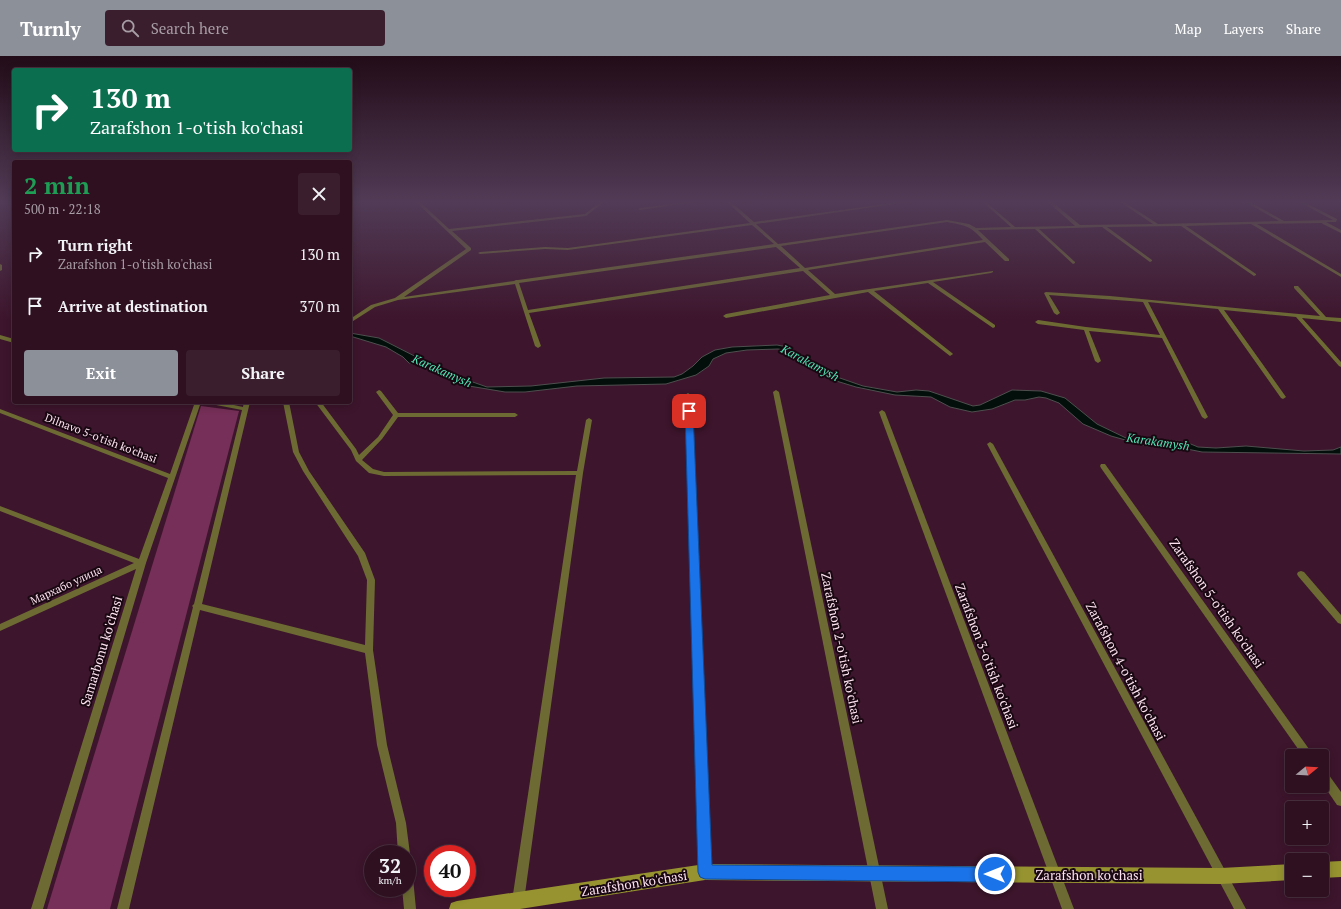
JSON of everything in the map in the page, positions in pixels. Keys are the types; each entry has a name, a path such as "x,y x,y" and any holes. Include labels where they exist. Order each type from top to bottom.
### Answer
{"street":[{"path":"397,299 469,249 461,242"},
{"path":"480,253 545,248 568,249 619,242"},
{"path":"773,242 834,296"},
{"path":"352,320 373,306 397,299 799,242"},
{"path":"527,312 981,242"},
{"path":"987,242 1007,260"},
{"path":"1051,242 1073,263"},
{"path":"1124,242 1150,261"},
{"path":"1206,242 1254,275"},
{"path":"1282,242 1341,276"},
{"path":"0,265 0,270"},
{"path":"726,316 834,296 991,272"},
{"path":"516,282 538,346"},
{"path":"930,282 993,326"},
{"path":"1296,287 1324,318"},
{"path":"870,291 950,354"},
{"path":"1058,313 1046,293 1341,320"},
{"path":"1145,301 1205,417"},
{"path":"1220,308 1284,397"},
{"path":"1298,316 1341,365"},
{"path":"1038,322 1086,329 1164,337"},
{"path":"1086,329 1098,360"},
{"path":"0,337 12,340"},
{"path":"379,392 396,414"},
{"name":"Zarafshon 2-o'tish ko'chasi","path":"776,392 882,909"},
{"path":"688,395 705,872"},
{"name":"Samarbonu ko'chasi","path":"37,909 142,563 197,404"},
{"path":"123,909 246,405 235,404"},
{"path":"286,404 296,452 324,500 362,555 371,580 368,650 382,745 401,823 403,845"},
{"path":"320,404 354,450 358,460 371,471 384,474 580,473"},
{"name":"Dilnavo 5-o'tish ko'chasi","path":"0,411 172,477"},
{"name":"Zarafshon 3-o'tish ko'chasi","path":"882,412 1068,909"},
{"path":"396,414 515,415"},
{"path":"358,460 380,438 396,414"},
{"path":"518,901 589,420"},
{"name":"Zarafshon 4-o'tish ko'chasi","path":"990,444 1240,909"},
{"name":"Zarafshon 5-o'tish ko'chasi","path":"1103,466 1304,749"},
{"path":"0,508 142,563"},
{"name":"Мархабо улица","path":"0,628 142,563"},
{"path":"1300,574 1341,621"},
{"path":"196,606 368,650"},
{"path":"1329,784 1341,801"},
{"path":"1329,870 1341,869"},
{"name":"Zarafshon ko'chasi","path":"457,909 488,907 705,872 1221,876 1285,872"},
{"path":"409,897 410,909"}],"shaded area":[{"path":"201,406 239,411 110,909 47,909"}],"water":[{"name":"Karakamysh","path":"352,333 379,338 450,374 487,387 531,386 604,378 674,377 682,374 702,357 715,350 732,347 777,345 788,347 837,377 863,386 897,392 916,390 929,391 973,406 980,405 1012,390 1041,391 1065,398 1097,424 1126,438 1143,442 1157,439 1186,442 1198,447 1216,448 1246,446 1304,451 1333,450 1341,447 1341,454 1202,452 1182,448 1147,446 1111,436 1083,424 1059,403 1046,398 1039,397 1025,400 1015,400 992,409 972,412 950,407 931,397 895,395 856,387 833,380 790,351 778,349 747,350 726,353 713,359 709,366 696,375 666,384 577,386 525,392 505,392 463,385 425,367 409,363 403,357 386,347 352,337"}],"route":[{"path":"689,411 705,872 995,874"}]}
